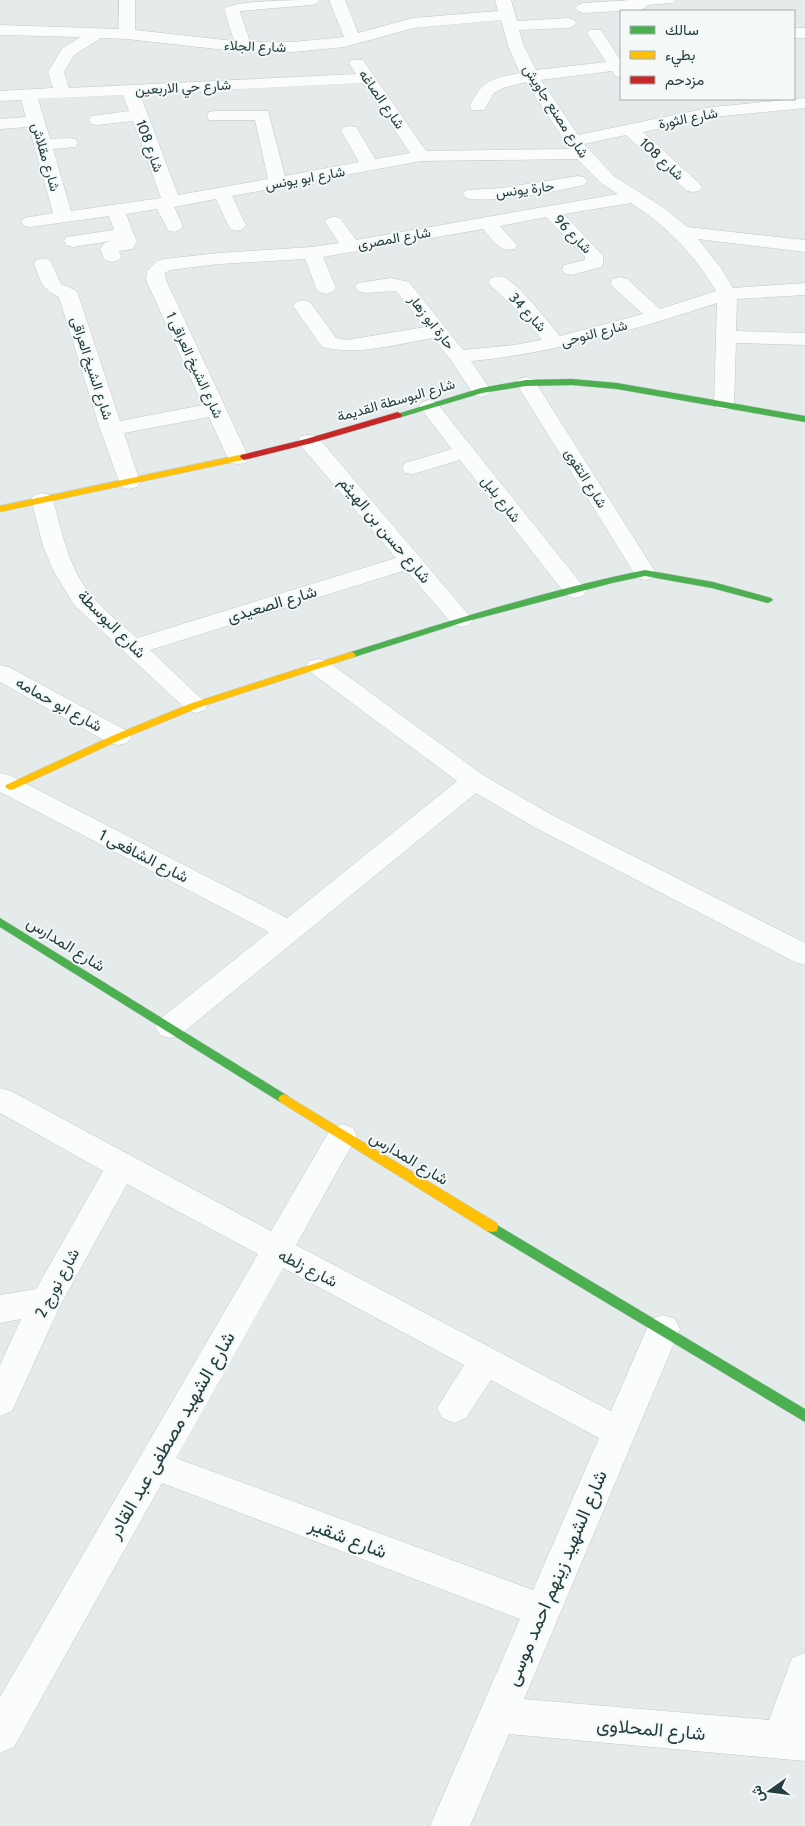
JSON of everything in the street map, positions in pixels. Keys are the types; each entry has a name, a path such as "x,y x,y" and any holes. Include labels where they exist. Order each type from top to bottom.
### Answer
{"street":[{"path":"126,0 127,34"},
{"path":"244,47 232,9 312,0"},
{"name":"شارع الصاغه","path":"337,0 348,41 366,78 421,156"},
{"path":"583,8 667,0"},
{"name":"شارع الجلاء","path":"0,30 127,34 244,47 294,47 348,41 414,15 507,13 568,23"},
{"name":"شارع مصنع جاويش","path":"507,13 516,46 530,76 577,147 608,180 661,214 682,232 714,272 727,294"},
{"path":"63,93 56,72 68,52 96,34"},
{"path":"478,106 486,90 492,86 530,76 619,69 595,34"},
{"name":"شارع حي الاربعين","path":"0,96 366,78"},
{"name":"شارع 108","path":"130,90 174,226"},
{"name":"شارع مقلاش","path":"28,95 64,218"},
{"path":"701,100 713,112"},
{"name":"شارع الثورة","path":"577,147 631,130 713,112 805,104"},
{"path":"97,120 139,115"},
{"path":"215,116 262,115 278,183"},
{"path":"0,124 36,122"},
{"path":"350,130 370,166"},
{"name":"شارع 108","path":"631,130 693,187"},
{"path":"43,145 69,143"},
{"name":"شارع ابو يونس","path":"30,222 167,203 421,156 557,154 577,147"},
{"path":"557,154 594,204"},
{"name":"حارة يونس","path":"472,194 509,192 578,182"},
{"path":"222,193 237,225"},
{"name":"شارع المصرى","path":"156,271 164,266 179,263 312,252 351,246 632,197"},
{"path":"112,256 109,249 111,247 127,244 116,211"},
{"name":"شارع 96","path":"551,212 594,256 594,263 571,269"},
{"path":"334,222 351,246"},
{"path":"487,222 508,246"},
{"path":"682,232 805,246"},
{"path":"73,241 125,234"},
{"path":"312,252 326,288"},
{"name":"شارع الشيخ العراقى","path":"43,264 53,287 68,294 129,482"},
{"name":"شارع الشيخ العراقى 1","path":"156,271 156,280 238,458"},
{"name":"شارع 34","path":"498,282 520,302 556,343"},
{"path":"620,283 657,316"},
{"name":"حارة ابو زهار","path":"365,287 391,284 402,286 458,356 481,391"},
{"name":"شارع النوحى","path":"458,356 514,351 556,343 657,316 727,294 782,288 805,289"},
{"path":"724,404 727,294"},
{"path":"303,306 326,340 336,346 347,346 438,331"},
{"path":"726,337 805,339"},
{"name":"شارع البوسطة القديمة","path":"0,509 309,441 481,391 526,383 572,382 617,386 805,419"},
{"name":"شارع التقوى","path":"526,383 646,573"},
{"name":"شارع بلبل","path":"429,406 574,591"},
{"path":"112,428 216,409"},
{"name":"شارع حسن بن الهيثم","path":"309,441 461,620"},
{"path":"413,468 464,452"},
{"name":"شارع البوسطة","path":"42,500 54,546 64,570 82,600 196,705"},
{"name":"شارع الصعيدى","path":"134,647 410,560"},
{"path":"5,784 196,705 461,620 611,580 646,573 713,585 768,600"},
{"path":"318,666 474,781 543,821 805,955"},
{"name":"شارع ابو حمامه","path":"0,672 118,737"},
{"path":"170,1027 474,781"},
{"name":"شارع الشافعى 1","path":"5,784 289,931"},
{"name":"شارع المدارس","path":"0,922 342,1136 805,1416"},
{"name":"شارع زلطه","path":"0,1099 276,1251 486,1360 619,1432"},
{"name":"شارع الشهيد مصطفى عبد القادر","path":"0,1734 342,1136"},
{"name":"شارع نورج 2","path":"0,1401 46,1300 121,1167"},
{"path":"0,1309 46,1300"},
{"name":"شارع الشهيد زينهم احمد موسى","path":"450,1826 664,1329"},
{"path":"454,1408 486,1360"},
{"name":"شارع شقير","path":"154,1465 542,1610"},
{"path":"793,1741 805,1671"},
{"name":"شارع المحلاوى","path":"497,1715 793,1741"}],"traffic: fast":[{"path":"398,415 481,391 526,383 572,382 617,386 805,419"},
{"path":"351,655 461,620 611,580 645,573 713,585 768,600"},
{"path":"0,922 284,1099"},
{"path":"492,1227 805,1416"}],"traffic: slow":[{"path":"0,509 244,457"},
{"path":"10,787 118,737 196,705 351,655"},
{"path":"284,1099 492,1227"}],"traffic: jam":[{"path":"244,457 309,441 398,415"}]}
